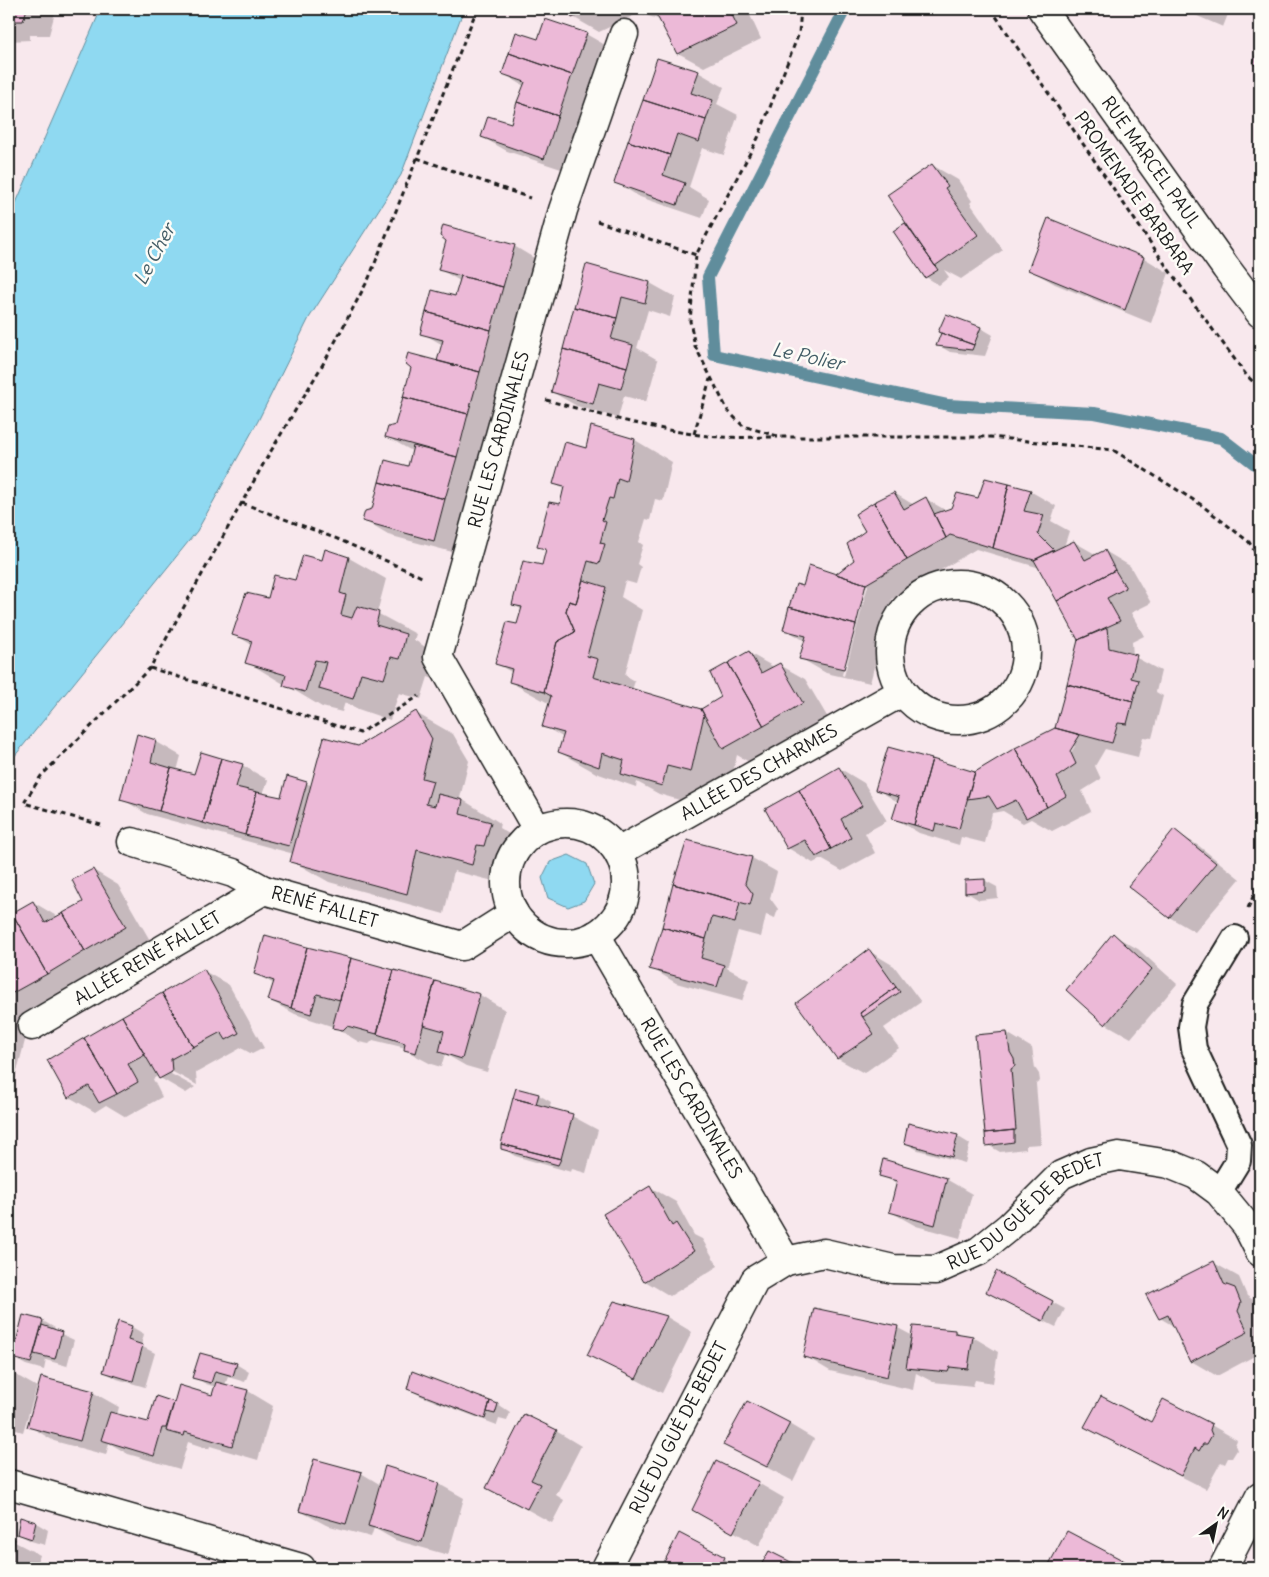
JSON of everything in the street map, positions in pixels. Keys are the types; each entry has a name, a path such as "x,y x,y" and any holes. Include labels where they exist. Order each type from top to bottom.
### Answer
{"street":[{"name":"RUE MARCEL PAUL","path":"1042,9 1220,260 1260,313"},
{"name":"RUE LES CARDINALES","path":"537,829 438,658 563,210 624,34"},
{"path":"965,584 987,590 1005,602 1019,620 1026,642 1026,665 1019,686 1004,704 984,716 962,721 939,719 918,708 902,692 892,672 889,649 897,621 905,608 922,594 942,586 965,584"},
{"name":"ALLÉE DES CHARMES","path":"618,852 902,692"},
{"path":"573,822 590,827 606,837 618,852 625,869 626,888 621,907 611,923 596,935 579,942 560,943 542,938 526,927 514,913 507,895 506,876 511,857 522,841 537,829 554,823 573,822"},
{"name":"RENÉ FALLET","path":"132,842 233,873 264,890 462,946 514,913"},
{"name":"ALLÉE RENÉ FALLET","path":"32,1026 264,890"},
{"name":"RUE LES CARDINALES","path":"596,935 786,1261"},
{"name":"RUE DU GUÉ DE BEDET","path":"606,1568 755,1280 786,1261 824,1253 893,1269 936,1270 979,1251 1010,1226 1061,1175 1091,1162 1119,1156 1169,1164 1196,1175 1219,1192 1247,1226 1260,1252"},
{"path":"9,1484 302,1568"},
{"path":"1223,1568 1260,1496"}],"lane":[{"path":"1219,1192 1238,1160 1239,1145 1194,1049 1191,1026 1195,1004 1236,938"}],"path":[{"path":"132,842 114,830 24,803 41,776 150,668 265,461 326,359 369,278 476,9"},
{"path":"781,437 743,426 728,411 695,346 690,321 696,255 758,138 798,33 801,9"},
{"name":"PROMENADE BARBARA","path":"991,9 1169,270 1247,376 1260,388"},
{"path":"694,434 710,378"},
{"path":"513,390 611,418 694,434 734,438 990,437 1112,450 1200,504 1248,542 1260,560"},
{"path":"242,503 340,540 456,592"},
{"path":"150,668 360,733 450,677"}],"water":[{"name":"Le Cher","path":"101,9 464,9 401,175 309,318 258,421 197,531 9,763 9,219"},
{"path":"569,855 587,864 594,884 584,901 568,907 548,898 542,878 550,862"}],"building":[{"path":"9,9 27,9 23,21 9,21"},
{"path":"568,9 592,9 572,18"},
{"path":"658,9 729,9 737,25 677,54 656,14"},
{"path":"545,19 587,33 572,75 509,53 516,32 538,39"},
{"path":"1260,43 1260,67 1253,64"},
{"path":"509,53 572,75 558,116 517,102 525,82 502,74"},
{"path":"657,58 699,71 691,93 713,100 706,120 643,100"},
{"path":"643,100 706,120 699,142 677,134 670,155 628,141"},
{"path":"517,102 558,116 544,159 481,137 488,116 511,123"},
{"path":"628,141 670,155 663,175 685,183 677,205 614,183"},
{"path":"932,164 948,186 945,188 978,235 935,266 887,195"},
{"path":"1048,218 1144,257 1125,310 1028,270"},
{"path":"905,223 938,270 925,278 893,231"},
{"path":"443,225 515,245 503,287 438,270 446,241 440,236"},
{"path":"586,264 650,282 645,303 622,297 617,318 574,307"},
{"path":"461,276 503,287 491,330 426,312 432,290 455,296"},
{"path":"574,307 617,318 611,339 633,345 627,367 563,349"},
{"path":"426,312 491,330 480,372 437,361 443,340 420,334"},
{"path":"946,314 981,327 974,345 938,332"},
{"path":"941,333 974,345 972,350 936,346"},
{"path":"563,349 627,367 621,389 599,383 593,404 551,392"},
{"path":"408,353 480,372 468,414 403,397 411,368 405,363"},
{"path":"403,397 468,414 457,457 385,437 388,427 395,425"},
{"path":"591,426 635,439 626,481 618,478 613,499 609,498 602,520 606,522 600,543 605,544 599,564 588,561 576,603 569,601 566,611 575,632 557,642 544,692 509,682 512,669 495,664 507,622 517,624 522,607 512,605 523,561 542,565 546,549 537,547 549,502 560,504 564,487 553,484 565,442 586,448"},
{"path":"413,446 457,457 445,499 379,482 385,460 408,466"},
{"path":"985,478 1009,484 993,548 950,535 946,538 934,514 951,508 957,493 978,498"},
{"path":"379,482 445,499 434,541 362,521 365,511 372,509"},
{"path":"1009,484 1031,490 1024,511 1044,515 1038,534 1054,550 1034,560 993,548"},
{"path":"894,492 904,509 926,497 946,538 907,560 874,502"},
{"path":"874,502 907,560 866,584 836,574 854,560 847,544 865,531 855,514"},
{"path":"1074,541 1085,560 1105,550 1115,570 1057,601 1034,560"},
{"path":"325,549 349,557 340,593 346,595 341,615 352,618 357,606 379,612 376,625 406,634 400,659 391,657 384,679 361,673 353,699 319,689 326,662 315,660 305,692 283,686 286,675 245,663 252,641 232,635 246,593 268,598 274,575 295,580 303,555 322,560"},
{"path":"809,565 866,584 856,625 789,607 796,584 803,586"},
{"path":"1115,570 1126,588 1107,598 1120,621 1078,640 1057,601"},
{"path":"583,580 606,587 587,656 598,659 593,677 701,709 704,715 691,772 667,766 662,786 621,774 624,760 602,753 599,767 558,752 564,733 542,727 551,696 544,692 557,642 575,632 566,611 569,601 576,603"},
{"path":"789,607 856,625 844,669 799,659 806,636 783,630"},
{"path":"1107,628 1109,648 1137,655 1131,678 1139,680 1133,701 1067,684 1078,640"},
{"path":"749,651 761,673 780,663 803,703 764,726 728,663"},
{"path":"728,663 764,726 723,749 701,709 721,697 710,673"},
{"path":"1067,684 1133,701 1127,724 1118,723 1112,743 1055,728"},
{"path":"416,711 432,739 422,778 433,781 426,804 435,806 438,794 463,800 460,814 491,822 484,846 477,845 472,865 417,850 407,894 290,862 324,737 358,746"},
{"path":"1055,728 1080,735 1070,751 1076,764 1057,777 1066,796 1047,807 1015,748"},
{"path":"137,734 156,740 151,762 171,768 159,811 120,800"},
{"path":"888,747 932,759 914,825 892,819 899,797 875,790"},
{"path":"1015,748 1047,807 1026,818 1016,800 997,809 989,796 967,799 975,772"},
{"path":"201,752 221,758 203,823 159,811 171,768 194,774"},
{"path":"221,758 243,764 236,787 257,792 245,835 203,823"},
{"path":"932,759 975,772 959,829 936,823 934,831 914,825"},
{"path":"839,767 862,806 841,819 851,838 831,849 799,790"},
{"path":"287,776 307,782 289,846 245,835 257,792 281,797"},
{"path":"799,790 831,849 816,857 805,840 787,849 765,809"},
{"path":"1174,829 1216,863 1169,918 1128,886"},
{"path":"687,840 752,857 745,883 753,894 750,905 673,884"},
{"path":"93,869 126,927 85,951 63,913 83,902 72,880"},
{"path":"985,879 985,891 965,893 965,880"},
{"path":"673,884 740,902 735,923 712,917 706,939 662,927"},
{"path":"33,901 45,923 63,913 85,951 47,974 12,913"},
{"path":"12,913 47,974 9,995 9,915"},
{"path":"662,927 706,939 701,958 724,965 717,987 649,969"},
{"path":"1113,933 1152,969 1105,1025 1066,990"},
{"path":"265,935 307,947 291,1008 268,1000 274,981 254,974"},
{"path":"307,947 351,958 340,1000 317,994 311,1014 291,1008"},
{"path":"869,949 896,987 860,1013 874,1034 837,1059 796,1003"},
{"path":"351,958 394,970 377,1034 347,1026 343,1030 332,1028"},
{"path":"204,969 239,1033 226,1040 221,1032 193,1047 162,993"},
{"path":"394,970 435,981 416,1053 404,1050 405,1043 377,1034"},
{"path":"435,981 480,994 462,1059 439,1052 444,1031 423,1025"},
{"path":"896,987 900,992 863,1017 860,1013"},
{"path":"162,993 193,1047 171,1059 172,1072 159,1079 122,1016"},
{"path":"122,1016 145,1055 128,1064 138,1082 117,1094 84,1038"},
{"path":"1007,1032 1010,1052 1015,1066 1011,1069 1016,1130 985,1133 975,1035"},
{"path":"84,1038 117,1094 99,1103 89,1086 68,1098 47,1060"},
{"path":"516,1088 539,1094 536,1104 513,1098"},
{"path":"513,1098 573,1114 561,1159 501,1144"},
{"path":"908,1123 958,1135 952,1157 904,1143"},
{"path":"1014,1130 1014,1142 986,1146 985,1133"},
{"path":"501,1144 561,1159 558,1165 501,1149"},
{"path":"883,1159 947,1178 935,1225 889,1212 897,1181 879,1176"},
{"path":"650,1186 672,1226 676,1223 694,1251 644,1282 603,1214"},
{"path":"1214,1261 1224,1284 1235,1288 1241,1303 1238,1311 1248,1332 1190,1362 1168,1315 1159,1319 1146,1295"},
{"path":"996,1271 1053,1301 1043,1321 986,1292"},
{"path":"614,1301 667,1316 636,1379 587,1355"},
{"path":"814,1308 898,1326 887,1377 803,1357"},
{"path":"23,1315 43,1320 31,1363 12,1358"},
{"path":"118,1321 132,1326 128,1340 143,1345 133,1381 103,1372"},
{"path":"42,1325 62,1332 55,1359 34,1354"},
{"path":"913,1326 955,1330 955,1333 973,1336 968,1369 950,1367 948,1372 906,1368"},
{"path":"200,1353 237,1363 233,1376 215,1371 211,1383 192,1378"},
{"path":"412,1371 490,1401 485,1419 407,1389"},
{"path":"41,1377 94,1391 80,1441 27,1427"},
{"path":"216,1382 248,1390 232,1446 185,1432 184,1436 166,1431 179,1385 212,1395"},
{"path":"156,1396 174,1402 166,1428 162,1428 154,1456 101,1440 110,1412 148,1422"},
{"path":"1101,1396 1151,1422 1163,1399 1212,1424 1210,1430 1212,1435 1207,1444 1203,1444 1199,1451 1195,1448 1181,1476 1084,1427"},
{"path":"490,1401 498,1404 495,1414 487,1412"},
{"path":"747,1401 790,1423 767,1467 723,1445"},
{"path":"524,1414 557,1430 531,1480 540,1484 527,1509 486,1488"},
{"path":"314,1459 362,1472 346,1524 299,1511"},
{"path":"716,1461 759,1482 733,1533 692,1510"},
{"path":"385,1466 439,1483 422,1542 368,1526"},
{"path":"20,1517 36,1522 32,1539 17,1534"},
{"path":"1067,1531 1132,1565 1131,1568 1047,1568"},
{"path":"679,1533 725,1557 720,1568 661,1568"},
{"path":"9,1537 15,1539 9,1563"},
{"path":"769,1551 795,1564 793,1568 760,1567"}],"waterway":[{"name":"Le Polier","path":"845,9 708,277 714,355 948,405 1094,413 1221,438 1260,468"}]}
